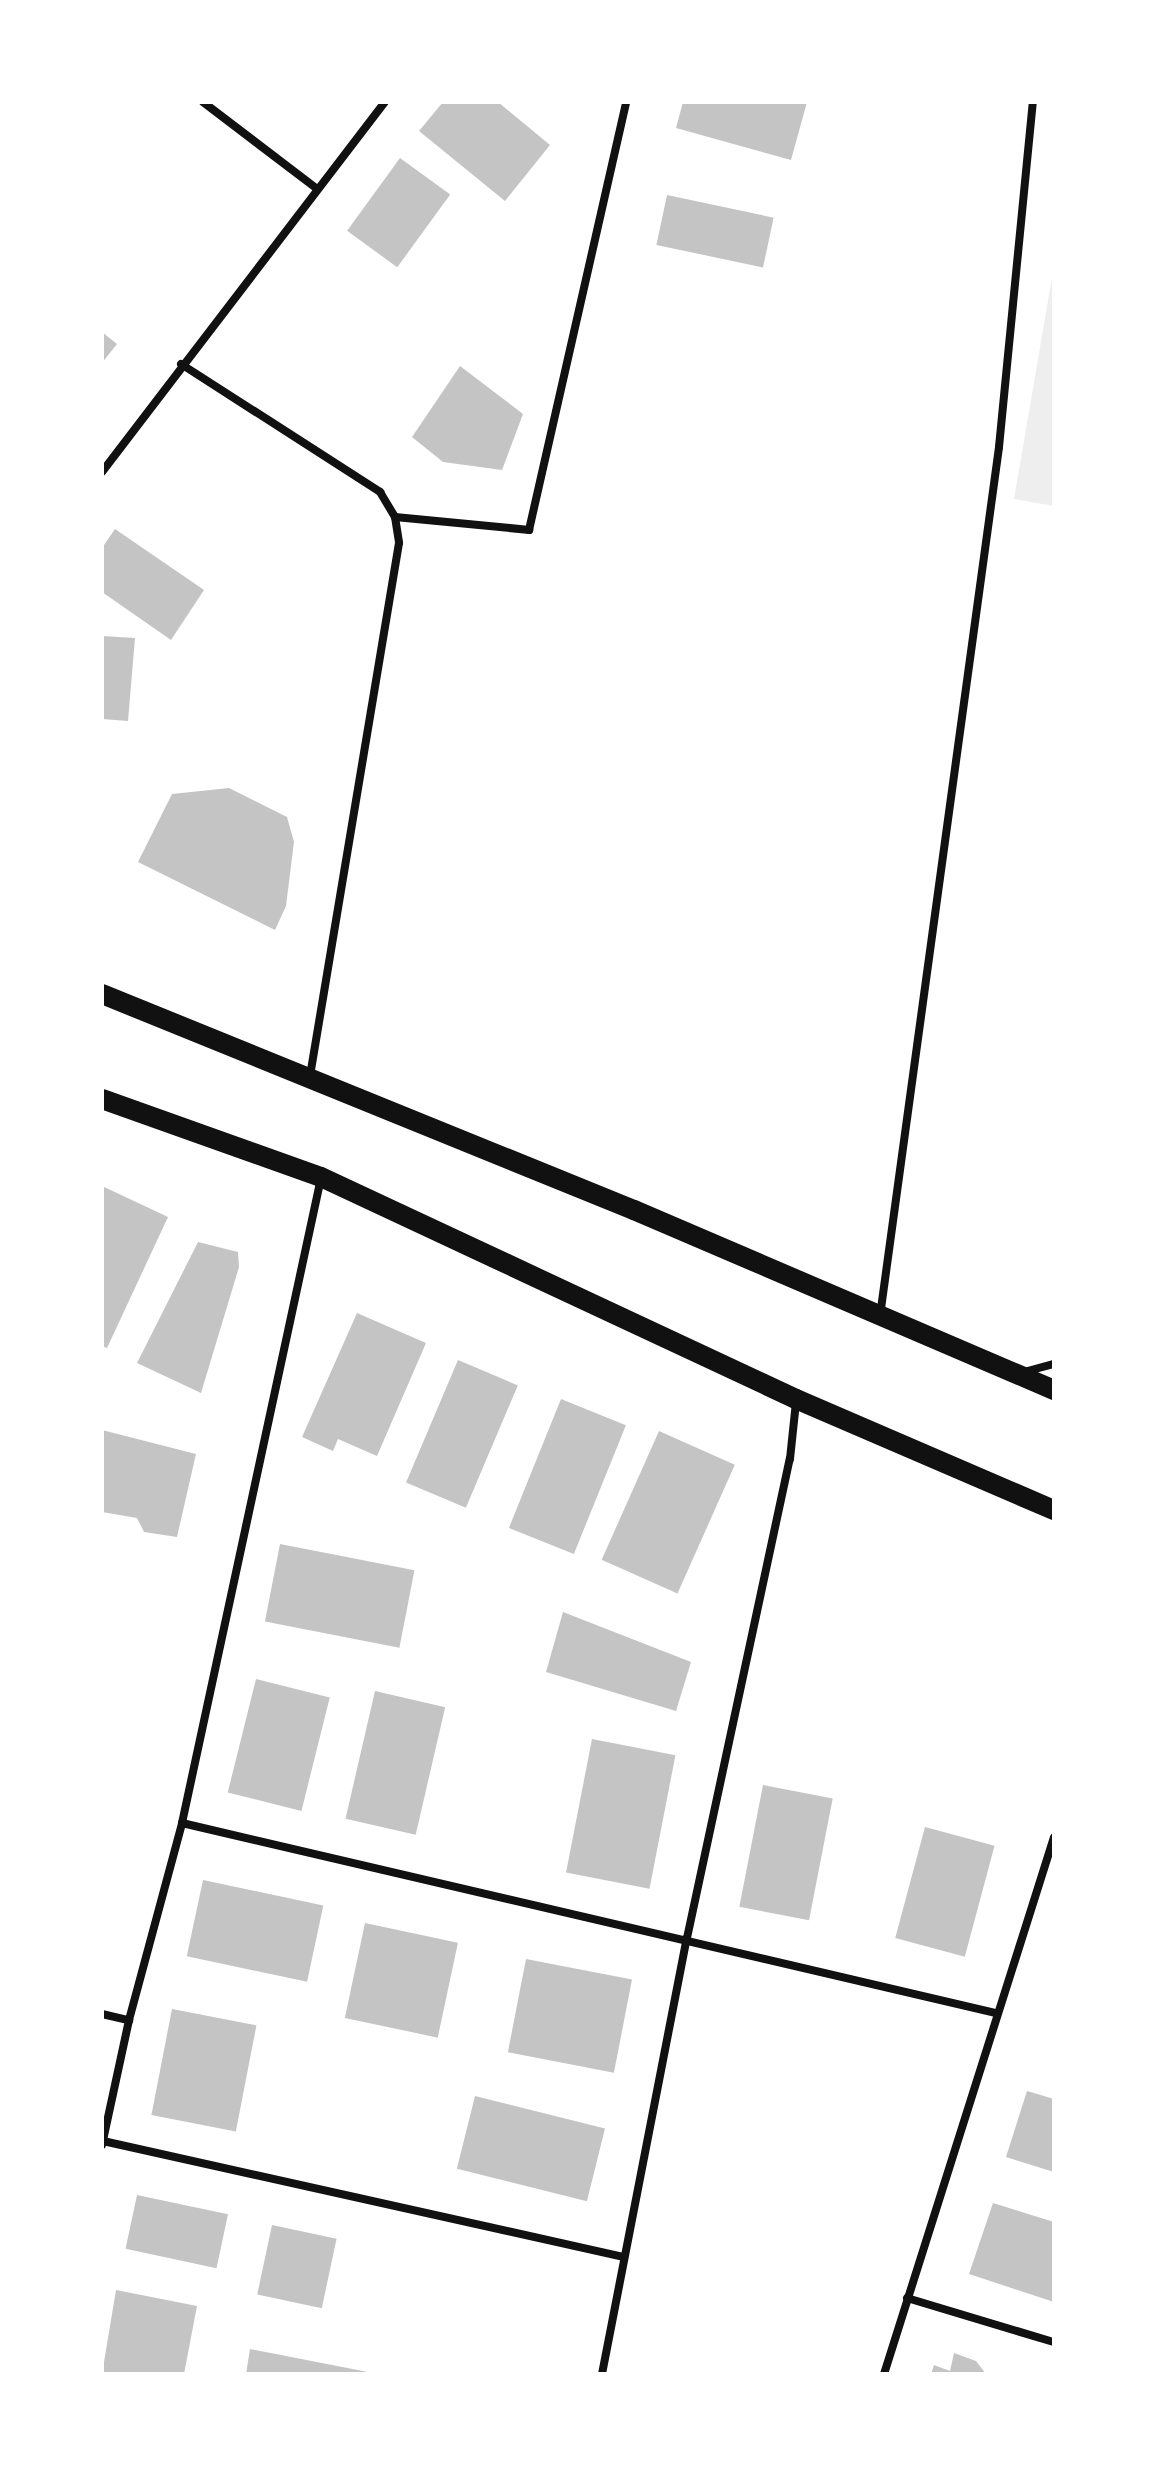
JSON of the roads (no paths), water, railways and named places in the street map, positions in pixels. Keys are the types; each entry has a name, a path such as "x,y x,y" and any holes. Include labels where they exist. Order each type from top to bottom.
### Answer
{"main road":[{"path":"102,994 310,1076 1054,1390"},
{"path":"102,1099 321,1177 796,1399 1054,1510"}],"street":[{"path":"203,102 317,189"},
{"path":"102,472 181,364 385,102"},
{"path":"395,517 529,530 626,102"},
{"path":"880,1317 999,447 1033,102"},
{"path":"181,364 380,492 395,517 399,543 310,1076"},
{"path":"321,1177 182,1823 129,2020 102,2143 624,2257"},
{"path":"1017,1374 1054,1364"},
{"path":"602,2374 687,1938 790,1459 796,1399"},
{"path":"182,1823 687,1938 996,2013"},
{"path":"884,2374 1054,1837"},
{"path":"102,2014 129,2020"},
{"path":"907,2298 1054,2342"}]}
